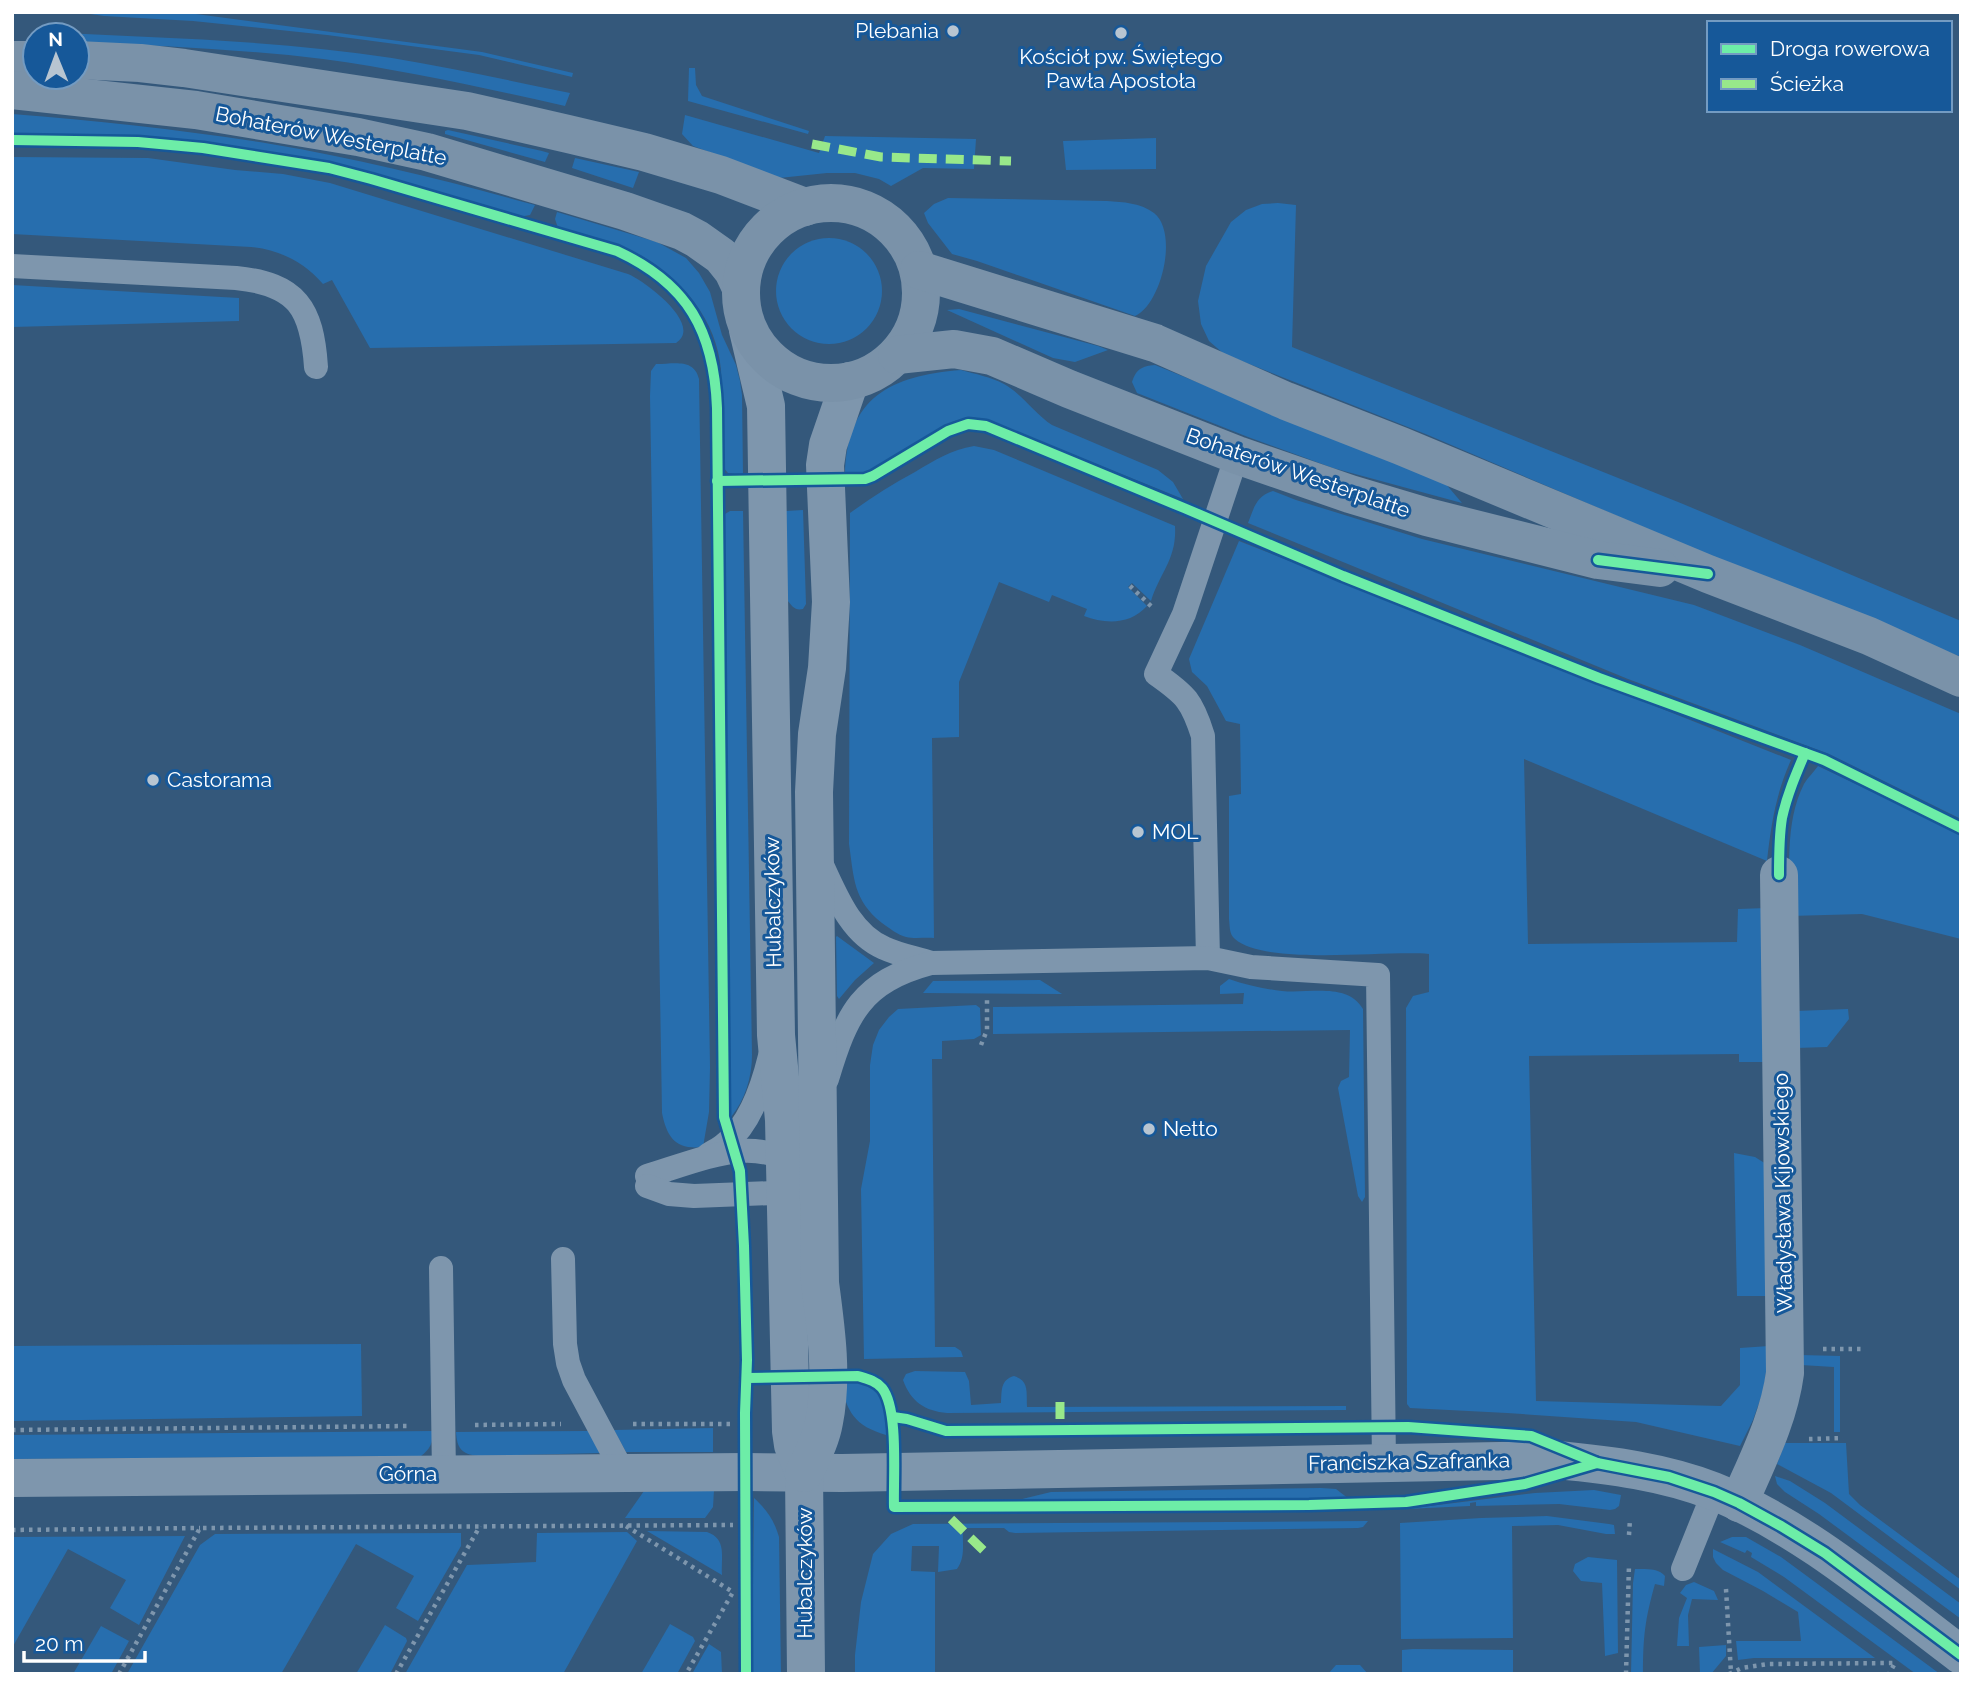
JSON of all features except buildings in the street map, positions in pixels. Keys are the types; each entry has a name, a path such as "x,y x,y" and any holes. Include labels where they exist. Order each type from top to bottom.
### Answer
{"main road":[{"name":"Bohaterów Westerplatte","path":"91,61 184,68 467,111 644,152 721,175 805,207"},
{"name":"Bohaterów Westerplatte","path":"12,90 196,110 358,137 427,152 625,211 682,231 721,256 733,271 741,288"},
{"path":"829,203 853,205 876,214 888,221 910,248 919,270 922,293 919,315 911,337 897,355 876,372 850,382 825,383 802,378 779,367 762,351 748,330 742,310 741,288 745,267 754,246 767,229 785,216 805,207 829,203"},
{"name":"Bohaterów Westerplatte","path":"919,270 1156,343 1286,401 1709,574 1869,636 1961,678"},
{"name":"Bohaterów Westerplatte","path":"897,355 954,349 992,356 1237,455 1350,494 1427,517 1598,560 1709,574"}],"street":[{"name":"Hubalczyków","path":"748,330 766,406 776,1035 785,1120 820,1283 826,1329 827,1405 818,1441 804,1473 806,1674"},
{"name":"Hubalczyków","path":"796,1177 818,1110 814,792 817,734 827,668 831,602 825,465 828,445 850,382"},
{"name":"Władysława Kijowskiego","path":"1726,1497 1775,1419 1785,1373 1779,874"},
{"name":"Franciszka Szafranka","path":"804,1473 1384,1462 1584,1462 1669,1477 1726,1497 1825,1553 1961,1655"},
{"name":"Górna","path":"12,1478 624,1472 804,1473"}],"lane":[{"path":"12,266 236,278 272,285 292,297 306,314 314,337 316,367"},
{"path":"1208,958 1203,736 1195,712 1181,691 1156,674 1184,614 1237,455"},
{"path":"815,850 848,916 867,938 883,948 931,963"},
{"path":"818,1110 851,1013 891,978 905,970 931,963 1208,958 1251,967 1378,975 1384,1462"},
{"path":"696,1161 727,1143 751,1112 758,1098 776,1035"},
{"path":"744,1151 796,1177 694,1196 669,1194 647,1181 696,1161 744,1151"},
{"path":"563,1259 568,1363 574,1380 624,1472"},
{"path":"441,1268 444,1474"},
{"path":"1683,1569 1726,1497"}],"path":[{"path":"1130,586 1152,607"},
{"path":"981,1045 987,1030 987,1000"},
{"path":"12,1430 734,1424"},
{"path":"1629,1535 1630,1519"},
{"path":"625,1525 733,1592 686,1674"},
{"path":"12,1530 733,1525"},
{"path":"397,1674 480,1526"},
{"path":"119,1674 200,1528"},
{"path":"1626,1674 1629,1564"},
{"path":"1726,1589 1730,1673 1742,1668 1777,1664 1895,1663 1889,1674"},
{"path":"1777,1664 1777,1674"}],"shaded area":[{"path":"77,12 181,12 482,52 573,73 572,77 479,55 327,35"},
{"path":"91,34 218,40 349,52 437,66 570,93 565,106 353,63 231,50 91,43"},
{"path":"689,68 695,68 696,85 702,96 809,131 808,134 688,101"},
{"path":"12,114 142,126 271,144 404,171 535,205 530,215 519,217 328,163 172,139 12,135"},
{"path":"685,115 819,153 825,136 976,139 974,169 923,168 891,186 879,179 855,173 779,178 693,146 682,134"},
{"path":"448,130 549,153 545,162 445,134"},
{"path":"1156,138 1156,169 1066,170 1063,141"},
{"path":"12,157 148,158 283,174 330,183 628,274 647,285 669,304 683,326 683,335 676,343 370,348 332,280 323,284 300,263 272,251 251,247 12,234"},
{"path":"575,158 639,172 633,188 572,168"},
{"path":"948,198 1107,201 1143,207 1154,213 1165,236 1164,268 1159,284 1144,309 1135,316 952,254 928,223 924,213 934,204"},
{"path":"1262,204 1296,205 1292,347 1683,504 1961,621 1961,657 1701,552 1428,435 1224,354 1209,341 1201,324 1198,301 1206,266 1231,222 1246,210"},
{"path":"557,212 657,242 686,258 699,273 710,292 722,335 736,365 740,381 743,475 728,473 723,467 722,382 718,352 713,334 695,303 670,276 640,255 620,246 558,228 555,219"},
{"path":"829,238 849,242 867,253 878,271 882,291 878,311 867,329 849,340 829,344 809,340 791,329 780,311 776,291 780,271 791,253 809,242"},
{"path":"12,285 239,298 239,321 12,327"},
{"path":"959,309 1108,350 1075,362 1053,358 947,310"},
{"path":"656,364 688,365 699,379 710,1067 709,1112 703,1147 686,1146 674,1140 662,1113 650,396 651,371"},
{"path":"1155,365 1445,483 1462,503 1333,468 1137,393 1132,382 1135,374 1143,367"},
{"path":"961,370 1004,384 1052,425 1158,470 1173,482 1183,499 985,419 968,417 952,422 869,474 845,475 854,427 864,409 877,395 913,378"},
{"path":"974,446 994,450 1175,526 1175,538 1171,557 1151,601 1132,583 1128,587 1147,606 1125,620 1092,619 1084,616 1087,609 1052,595 1049,602 999,582 959,682 959,737 932,738 934,938 909,938 882,923 865,906 856,888 852,867 849,844 850,513 936,460"},
{"path":"1273,491 1422,539 1694,605 1800,645 1961,714 1961,819 1829,754 1628,679 1248,523 1259,499"},
{"path":"803,510 806,604 803,609 798,609 787,600 786,511"},
{"path":"730,511 743,511 752,1055 747,1088 731,1117 723,519"},
{"path":"1239,541 1791,760 1775,809 1767,861 1524,759 1528,944 1737,942 1738,909 1767,908 1768,1062 1739,1062 1739,1054 1529,1056 1536,1401 1721,1406 1740,1385 1740,1348 1769,1346 1764,1389 1740,1446 1636,1422 1410,1408 1407,1404 1406,1008 1413,996 1429,992 1429,954 1298,955 1250,947 1232,935 1229,919 1229,796 1241,794 1240,724 1226,721 1207,686 1192,672 1189,659"},
{"path":"1818,766 1961,834 1961,939 1862,914 1790,916 1793,815 1804,784"},
{"path":"837,936 874,963 839,999 837,996"},
{"path":"1229,979 1282,991 1337,992 1347,995 1363,1009 1365,1197 1362,1202 1358,1196 1338,1088 1341,1081 1349,1077 1350,1030 993,1034 993,1007 1243,1004 1244,993 1220,994 1220,986"},
{"path":"1040,980 1062,994 923,993 933,981"},
{"path":"976,1005 980,1008 981,1035 974,1039 942,1041 942,1059 932,1059 935,1347 955,1347 961,1351 963,1357 864,1359 861,1189 870,1141 870,1065 873,1045 879,1030 898,1009"},
{"path":"1848,1009 1849,1019 1827,1047 1796,1048 1796,1011"},
{"path":"1734,1153 1755,1157 1766,1164 1773,1296 1737,1296"},
{"path":"361,1344 362,1416 12,1421 12,1346"},
{"path":"1800,1355 1840,1356 1840,1432 1834,1432 1834,1367 1801,1365"},
{"path":"915,1371 965,1372 969,1381 971,1405 1001,1403 1004,1383 1014,1376 1025,1384 1027,1407 1346,1406 1346,1410 947,1413 920,1404 910,1394 903,1380 906,1374"},
{"path":"841,1381 867,1384 880,1394 885,1411 886,1435 867,1427 854,1416 846,1401"},
{"path":"713,1428 713,1452 626,1452 614,1430"},
{"path":"433,1431 430,1445 421,1456 12,1459 12,1435"},
{"path":"588,1431 600,1453 478,1456 461,1449 456,1432"},
{"path":"1785,1443 1846,1443 1849,1494 1961,1580 1961,1590 1831,1493 1777,1464"},
{"path":"1775,1476 1790,1481 1825,1503 1961,1604 1961,1619 1785,1492 1777,1484"},
{"path":"1336,1489 1349,1499 1018,1500 1051,1492"},
{"path":"714,1490 713,1507 705,1518 625,1518 644,1491"},
{"path":"1594,1490 1621,1495 1619,1506 1610,1510 1559,1504 1476,1506 1476,1502 1470,1503 1470,1506 1406,1509 1535,1493"},
{"path":"754,1498 770,1516 779,1537 781,1674 752,1674"},
{"path":"1547,1516 1614,1525 1615,1534 1558,1525 1512,1526 1513,1638 1401,1639 1400,1523"},
{"path":"1368,1521 1358,1528 1015,1533 1004,1528 963,1528 963,1554 957,1569 938,1572 939,1546 912,1546 911,1571 935,1572 935,1674 855,1674 861,1602 873,1554 891,1534 913,1524"},
{"path":"647,1531 707,1532 713,1535 722,1549 722,1575"},
{"path":"627,1532 637,1541 563,1674 405,1674 467,1565 536,1562 537,1533"},
{"path":"461,1533 461,1546 418,1621 396,1608 414,1576 356,1544 281,1674 127,1674 200,1545 215,1534"},
{"path":"185,1536 139,1625 110,1608 126,1580 68,1549 12,1648 12,1537"},
{"path":"1732,1537 1746,1537 1781,1557 1940,1674 1916,1674 1784,1577 1751,1557 1752,1553 1747,1550 1745,1553 1720,1542"},
{"path":"1713,1549 1758,1572 1875,1658 1738,1660 1736,1641 1801,1641 1798,1612 1723,1570 1713,1557"},
{"path":"1588,1557 1617,1560 1618,1653 1605,1656 1602,1583 1581,1581 1573,1571 1575,1564"},
{"path":"1635,1569 1656,1570 1665,1576 1664,1586 1655,1584 1649,1608 1644,1638 1643,1674 1631,1674"},
{"path":"1694,1582 1714,1591 1718,1600 1692,1599 1688,1615 1689,1646 1677,1646 1679,1618 1687,1598 1680,1593 1686,1585"},
{"path":"670,1624 693,1637 695,1641 677,1674 641,1674"},
{"path":"385,1625 407,1641 390,1674 356,1674"},
{"path":"101,1626 129,1641 111,1674 73,1674"},
{"path":"709,1644 721,1652 722,1674 692,1674"},
{"path":"1726,1645 1726,1656 1711,1674 1700,1674 1699,1647"},
{"path":"1402,1650 1513,1650 1513,1674 1402,1674"},
{"path":"1336,1665 1360,1665 1368,1674 1328,1674"}],"marked path":[{"path":"812,144 881,157 1011,161"},
{"path":"1060,1402 1060,1419"},
{"path":"951,1519 985,1552"}],"cycle path":[{"path":"12,140 138,142 203,148 329,168 371,179 617,251 642,264 679,295 703,333 715,380 717,408 724,1117 740,1171 744,1246 747,1360 746,1674"},
{"path":"717,481 865,479 948,431 968,424 986,426 1343,576 1599,678 1824,760 1961,828"},
{"path":"1598,560 1708,574"},
{"path":"1779,875 1782,818 1805,753"},
{"path":"747,1378 858,1376 872,1380 880,1386 887,1398 893,1427 894,1507 1406,1502 1525,1484 1597,1463"},
{"path":"893,1417 946,1431 1408,1427 1531,1436 1597,1463 1669,1477 1739,1503 1825,1553 1961,1655"}],"place":[{"name":"Plebania","path":"953,31"},
{"name":"Kościół pw. Świętego Pawła Apostoła","path":"1121,33"},
{"name":"Castorama","path":"153,780"},
{"name":"MOL","path":"1138,832"},
{"name":"Netto","path":"1149,1129"}]}
